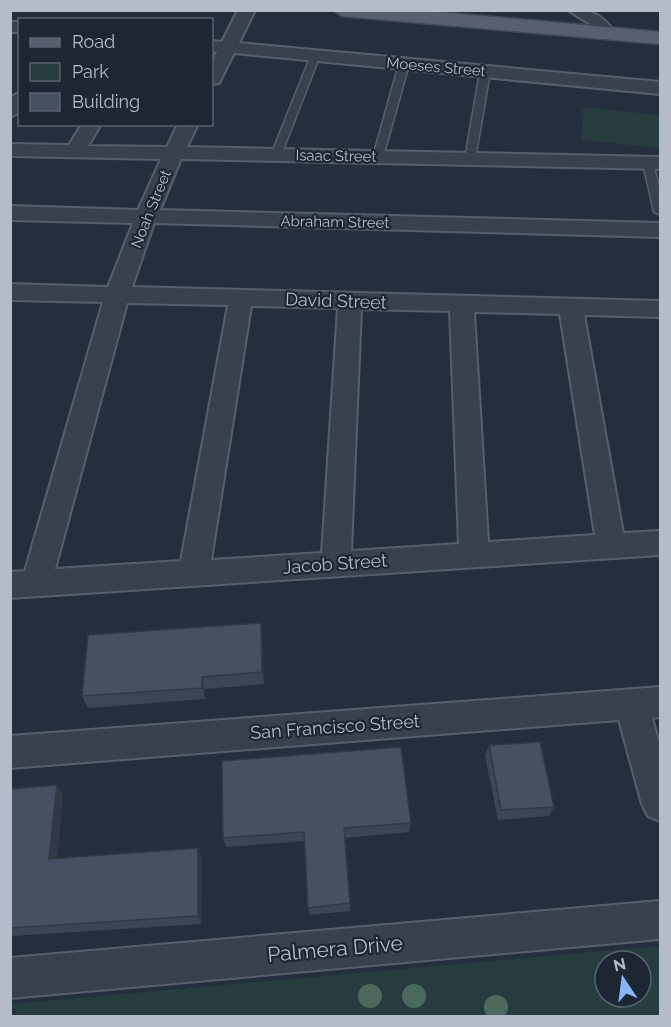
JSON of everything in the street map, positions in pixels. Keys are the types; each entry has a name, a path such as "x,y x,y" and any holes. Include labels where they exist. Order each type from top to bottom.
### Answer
{"main road":[{"path":"342,10 660,38"}],"street":[{"path":"213,75 220,46 247,10"},
{"path":"576,10 596,20 608,34"},
{"name":"Moeses Street","path":"220,46 660,88"},
{"path":"75,151 91,126"},
{"name":"Noah Street","path":"23,585 117,295 173,153 187,126"},
{"name":"Isaac Street","path":"10,150 654,163"},
{"name":"Abraham Street","path":"10,213 660,230"},
{"name":"David Street","path":"10,292 660,309"},
{"path":"194,573 241,298"},
{"path":"336,564 350,301"},
{"path":"462,304 474,555"},
{"path":"571,307 611,546"},
{"name":"Jacob Street","path":"23,585 660,543"},
{"path":"646,703 660,804"},
{"name":"San Francisco Street","path":"10,752 646,703"},
{"name":"Palmera Drive","path":"10,978 660,921"}],"lane":[{"path":"276,155 315,55"},
{"path":"378,157 404,64"},
{"path":"470,159 485,72"},
{"path":"654,163 660,212"}],"green space":[{"path":"583,107 660,115 660,148 581,140"},
{"path":"660,946 660,1016 18,1016 11,1004 593,952 593,1009 653,1009 653,949 626,949"}],"building":[{"path":"261,623 262,672 202,677 202,688 82,696 88,635"},
{"path":"540,742 554,807 501,810 489,745"},
{"path":"401,747 411,823 344,828 350,903 308,908 304,832 223,838 222,761"},
{"path":"57,785 49,859 198,848 198,916 10,928 10,789"}]}
